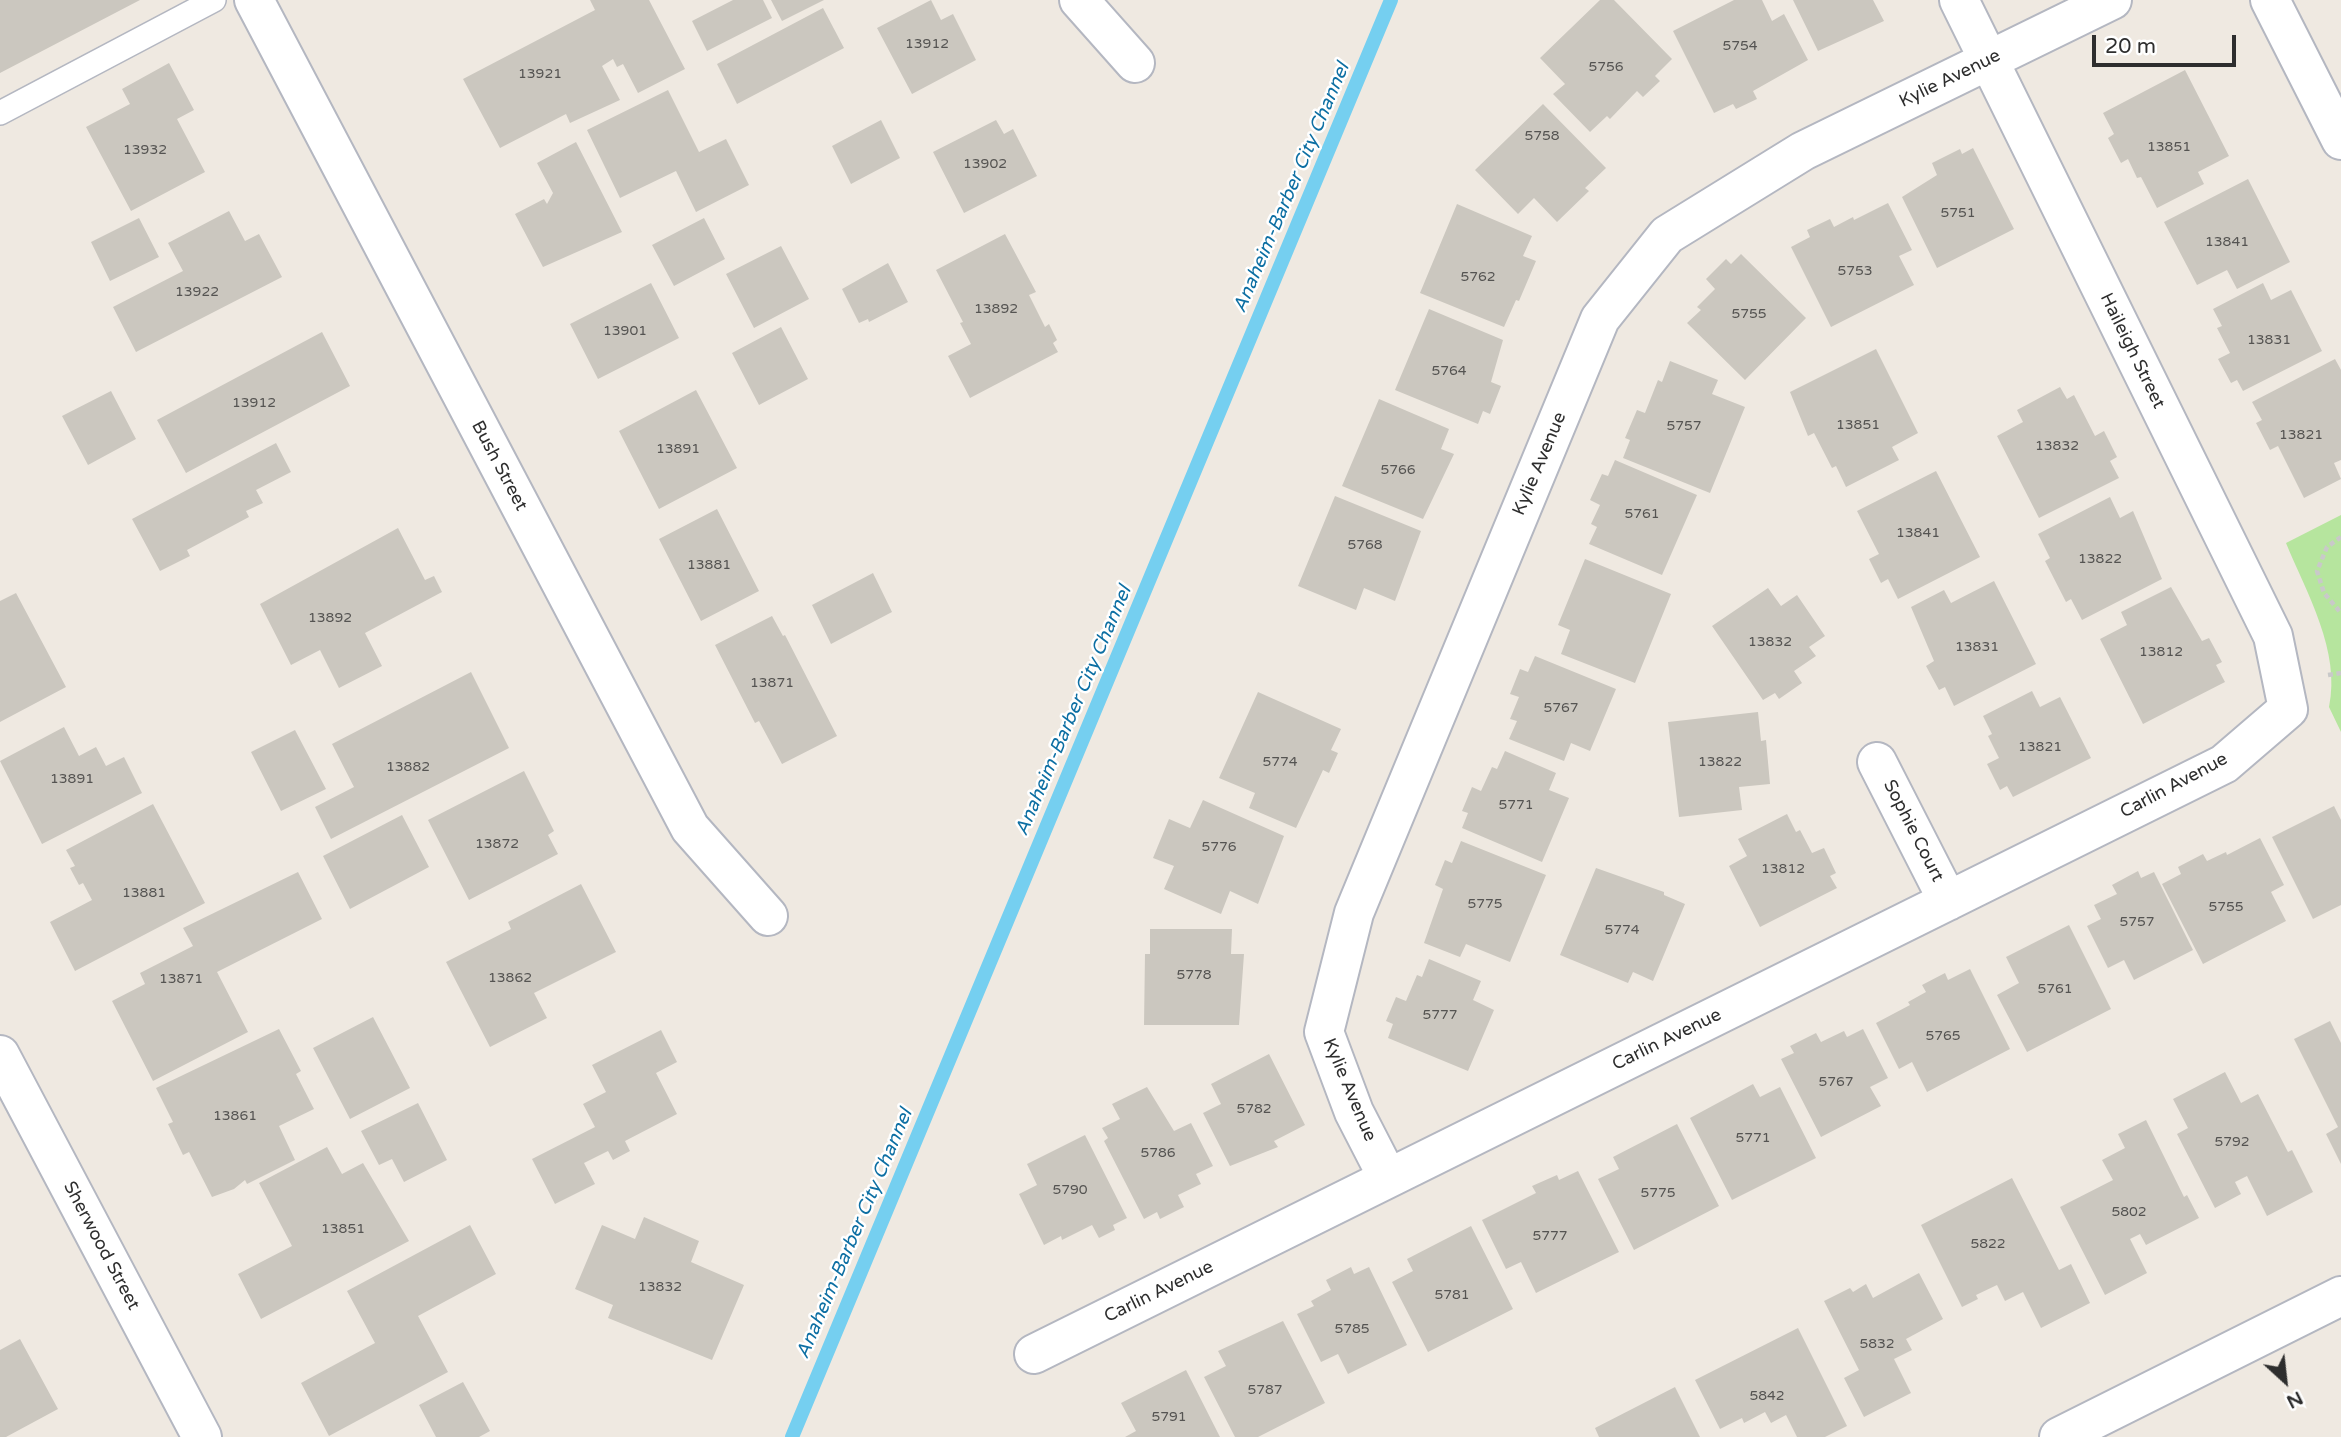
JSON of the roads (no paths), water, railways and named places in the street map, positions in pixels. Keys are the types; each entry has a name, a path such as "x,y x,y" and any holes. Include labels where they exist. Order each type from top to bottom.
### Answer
{"street":[{"name":"Bush Street","path":"254,0 690,828 768,916"},
{"path":"1079,0 1135,63"},
{"name":"Haileigh Street","path":"1959,0 2273,636 2288,709"},
{"name":"Kylie Avenue","path":"1388,1178 1354,1112 1324,1032 1354,913 1600,319 1667,235 1803,150 2112,0"},
{"path":"2270,0 2341,140"},
{"name":"Carlin Avenue","path":"1034,1354 2224,764 2288,709"},
{"name":"Sophie Court","path":"1877,762 1948,901"},
{"name":"Sherwood Street","path":"0,1055 202,1437"},
{"path":"2059,1437 2341,1296"}],"lane":[{"path":"0,113 215,0"}],"waterway":[{"name":"Anaheim-Barber City Channel","path":"792,1437 1391,0"}]}
